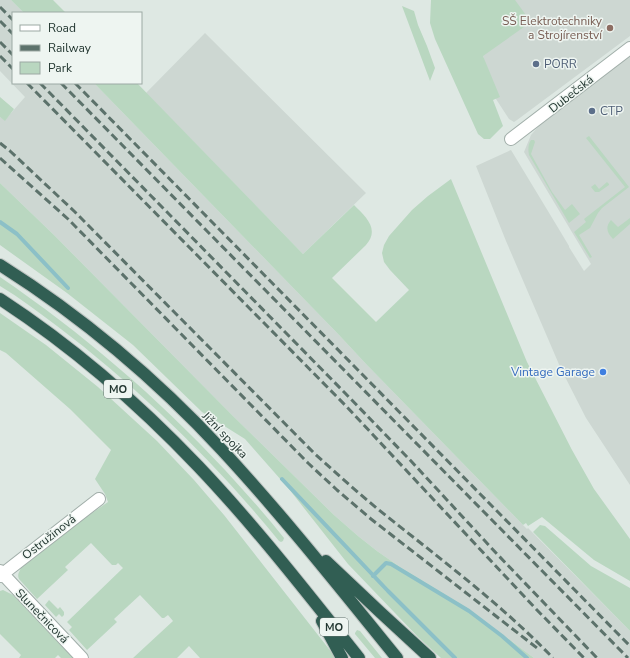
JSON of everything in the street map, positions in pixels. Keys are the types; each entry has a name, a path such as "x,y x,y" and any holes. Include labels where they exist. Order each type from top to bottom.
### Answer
{"highway":[{"name":"Jižní spojka","path":"0,265 85,325 173,401 222,450 288,526 397,658"},
{"name":"MO","path":"0,299 67,347 120,391 198,465 260,537 359,658"},
{"path":"288,526 430,658"},
{"path":"308,596 342,658"}],"street":[{"name":"Dubečská","path":"511,139 630,48"},
{"name":"Ostružinová","path":"1,574 99,499"},
{"name":"Slunečnicová","path":"1,574 82,658"}],"shaded area":[{"path":"0,0 11,0 23,12 12,12 12,83 0,71"},
{"path":"460,0 630,0 630,36 514,122 509,119 496,99 483,56"},
{"path":"205,33 366,193 303,254 146,93"},
{"path":"630,54 630,485 586,418 561,369 506,241 476,166 511,150 584,271 591,264 524,152 531,135 542,122"},
{"path":"12,84 95,84 523,525 527,529 528,528 630,631 630,658 534,658 469,609 400,567 377,551 334,515 0,183 0,117 5,120 25,97"}],"green space":[{"path":"11,0 53,0 65,12 23,12"},
{"path":"431,0 515,0 531,22 483,56 500,97 493,100 503,126 490,139 484,139 478,134 435,39 430,23"},
{"path":"402,6 414,11 435,68 430,81"},
{"path":"95,84 138,84 303,254 354,205 367,219 372,228 372,234 366,245 332,278 376,322 409,290 384,262 382,253 384,245 389,236 412,210 451,179 527,362 572,450 594,489 630,539 630,581 594,560 542,517 528,526 526,523 523,525"},
{"path":"0,97 14,109 5,121 0,117"},
{"path":"589,136 629,187 602,208 590,228 579,235 592,257 590,258 574,232 586,222 584,219 625,187 586,138"},
{"path":"531,140 534,140 535,142 531,154 552,192 565,210 572,204 580,214 569,223 529,155 528,147"},
{"path":"607,182 609,185 599,192 595,192 591,187 595,184 599,189"},
{"path":"0,183 334,515 377,551 400,567 469,609 534,658 441,658 418,637 348,564 289,489 245,439 202,412 133,345 67,293 0,245"},
{"path":"630,218 630,224 613,239 607,228 611,220 618,227"},
{"path":"0,277 89,343 173,417 225,470 270,520 284,538 283,541 279,541 202,454 146,400 117,374 57,326 15,295 0,286"},
{"path":"0,313 46,345 98,387 157,441 194,480 224,515 336,658 200,658 189,646 177,658 133,658 173,621 168,615 162,618 140,595 114,619 117,622 87,650 69,630 72,627 67,622 123,568 118,563 116,565 112,565 91,543 65,567 68,570 37,599 19,579 18,575 21,568 82,520 108,502 105,494 95,479 111,450 70,409 6,353 0,350"},
{"path":"540,525 545,526 591,566 630,588 630,631 533,532"},
{"path":"3,590 13,595 73,658 61,658 58,655 55,658 19,658 21,655 0,634 0,591"},
{"path":"49,600 58,609 60,607 64,612 62,617 59,614 56,617 45,605"},
{"path":"357,630 360,631 382,658 375,658 355,634"}],"waterway":[{"path":"0,222 17,234 68,288"},
{"path":"282,479 388,591 455,658"},
{"path":"373,576 386,563 391,564 469,611 502,636 527,658"}],"railway":[{"path":"0,7 12,19"},
{"path":"0,21 12,33"},
{"path":"0,42 12,54"},
{"path":"0,56 12,68"},
{"path":"28,84 346,406 536,609 584,658"},
{"path":"41,84 411,461 497,554 597,658"},
{"path":"62,84 628,658"},
{"path":"76,84 630,646"},
{"path":"0,143 75,212 315,454 371,503 512,618 553,658"},
{"path":"0,158 68,219 308,463 337,490 371,519 537,648"}],"place":[{"name":"SŠ Elektrotechniky a Strojírenství","path":"610,28"},
{"name":"PORR","path":"536,64"},
{"name":"CTP","path":"592,111"},
{"name":"Vintage Garage","path":"603,372"}]}
